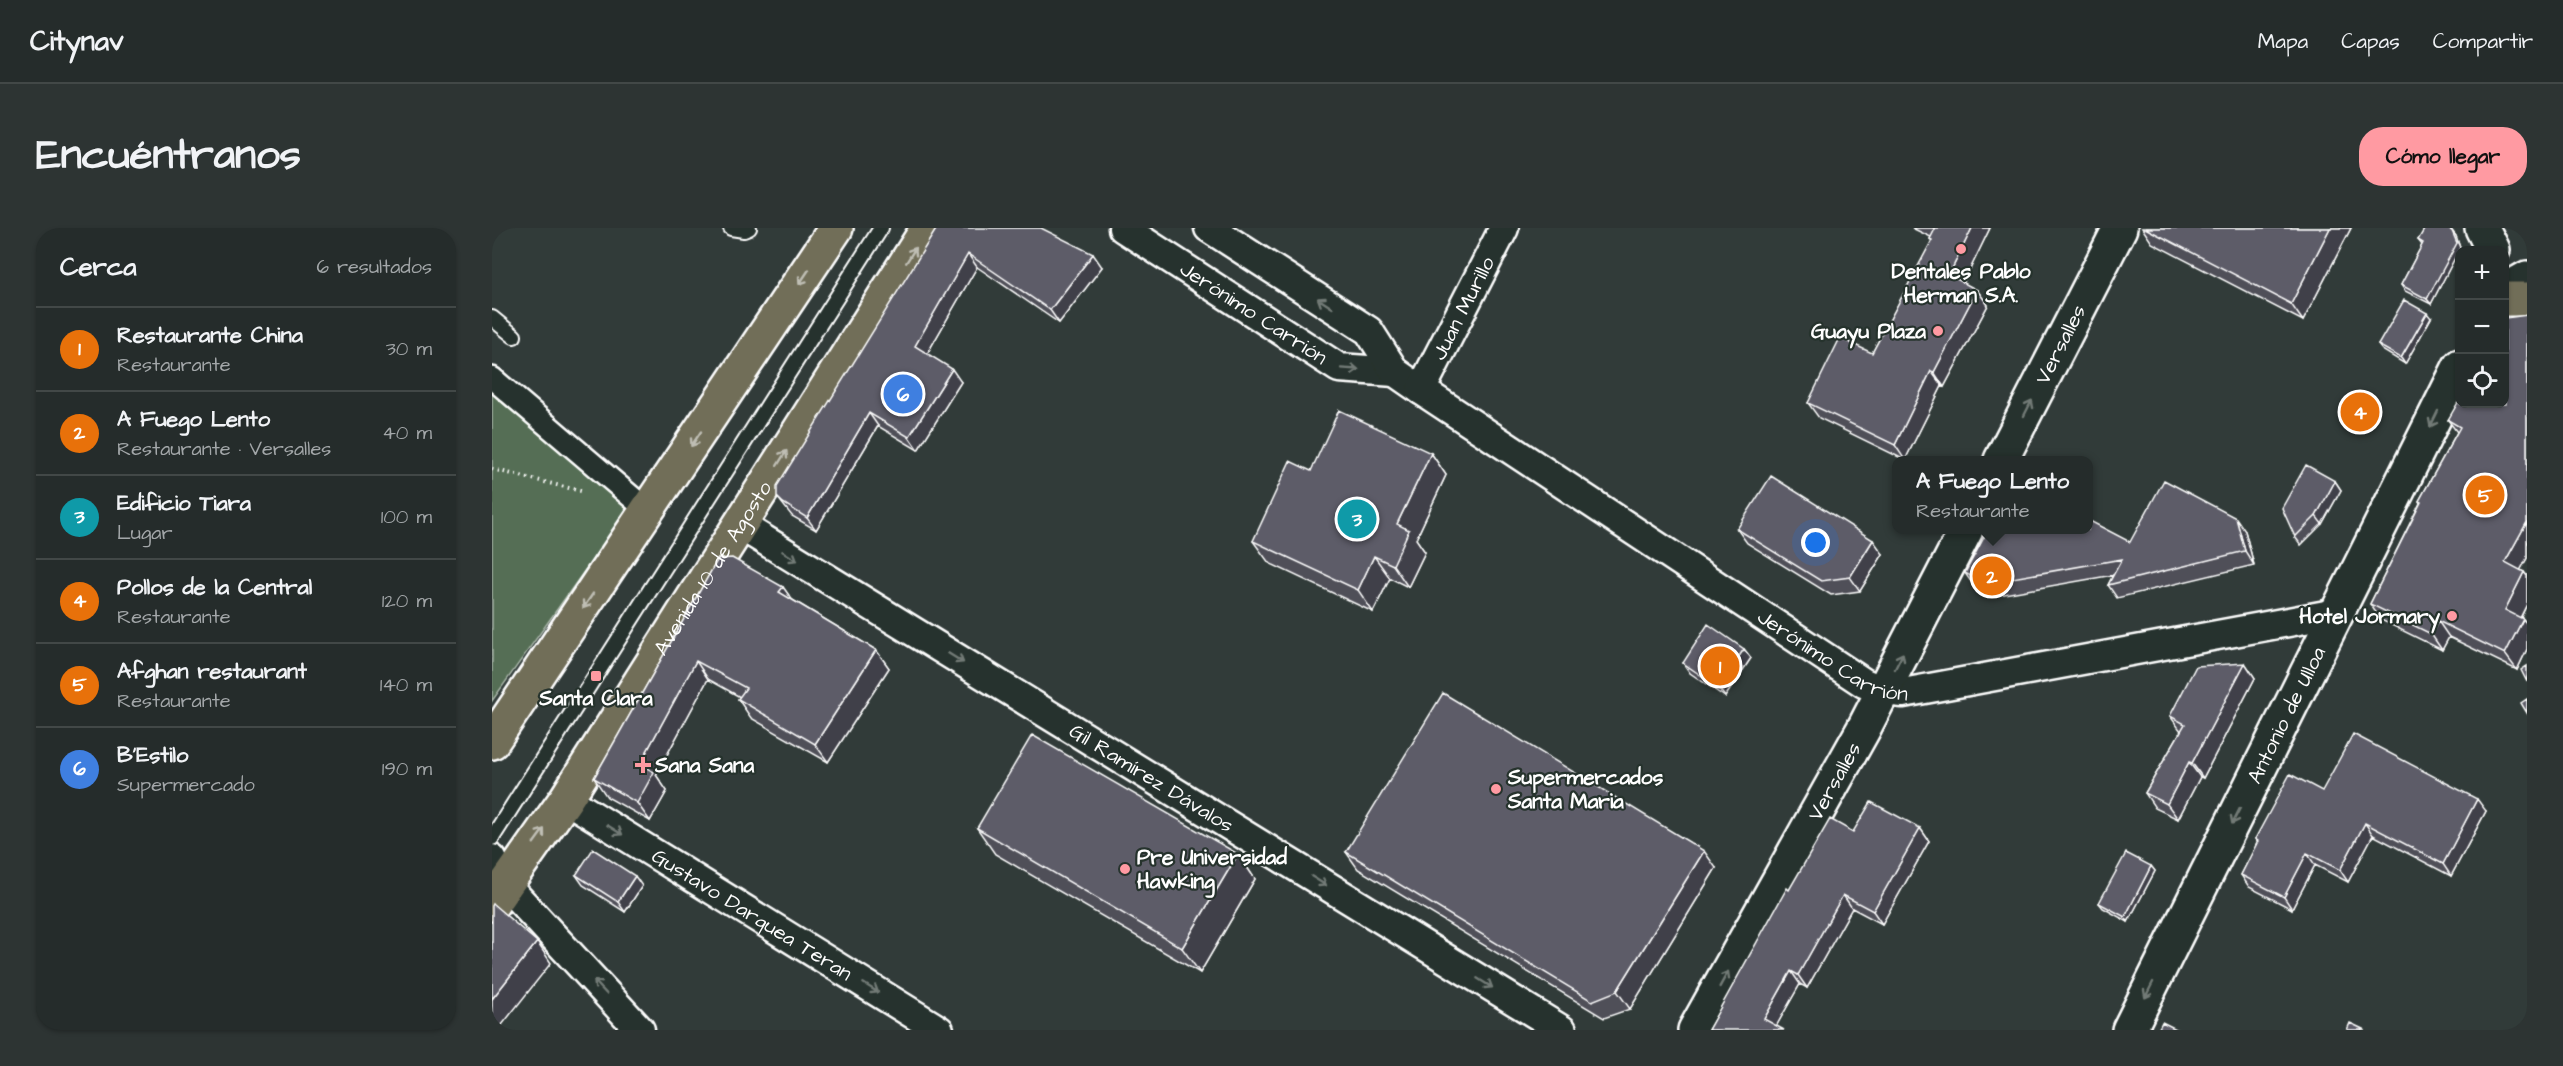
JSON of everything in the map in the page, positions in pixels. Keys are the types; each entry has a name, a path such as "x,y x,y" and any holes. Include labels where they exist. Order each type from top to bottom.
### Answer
{"main road":[{"path":"492,742 637,501 836,228"},
{"name":"Avenida 10 de Agosto","path":"496,882 566,799 928,228"},
{"path":"2509,299 2527,299"}],"street":[{"name":"Jerónimo Carrión","path":"1123,228 1340,368 1395,372"},
{"name":"Jerónimo Carrión","path":"1209,228 1369,331 1395,372 1420,390 1864,683 1883,691 1903,693 2337,613"},
{"name":"Juan Murillo","path":"1420,390 1504,228"},
{"name":"Versalles","path":"2003,456 2120,228"},
{"path":"2482,228 2491,246"},
{"path":"2509,289 2527,278"},
{"name":"Antonio de Ulloa","path":"2129,1030 2455,376"},
{"path":"492,378 637,501"},
{"name":"Gil Ramírez Dávalos","path":"740,525 1562,1030"},
{"name":"Versalles","path":"1695,1030 1883,691 1964,534"},
{"name":"Gustavo Darquea Teran","path":"566,799 939,1030"},
{"path":"496,882 640,1030"}],"lane":[{"path":"731,228 744,230 749,228"},
{"path":"492,838 881,228"},
{"path":"492,318 514,336"}],"path":[{"path":"492,469 621,501 637,501"}],"green space":[{"path":"492,383 629,508 492,701"}],"building":[{"path":"937,228 1041,228 1093,254 1050,310 968,254 915,346 952,369 909,437 869,413 807,518 777,497 777,486"},
{"path":"1933,228 1972,228 1949,275 1977,290 1934,372 1931,371 1895,445 1808,403 1840,338 1872,353 1932,240 1930,239 1935,229"},
{"path":"2145,228 2330,228 2291,304"},
{"path":"2425,228 2446,228 2452,231 2457,243 2427,299 2401,285 2423,243 2418,240"},
{"path":"2404,300 2427,313 2401,358 2378,345"},
{"path":"2527,315 2527,522 2505,562 2524,572 2505,610 2523,619 2505,654 2438,621 2431,634 2370,604 2421,502 2419,501 2460,427 2448,420 2455,408 2509,408 2509,317"},
{"path":"1339,410 1431,453 1397,524 1409,530 1393,565 1374,556 1358,590 1253,541 1290,461 1311,471"},
{"path":"2306,465 2335,481 2316,516 2295,537 2282,508"},
{"path":"1771,476 1873,540 1850,577 1821,581 1737,529"},
{"path":"2164,480 2236,518 2245,551 2108,585 2122,559 1984,583 1965,573 1986,534 2093,534 2093,523 2130,542"},
{"path":"732,558 783,587 779,592 876,650 815,744 738,699 746,688 696,661 640,764 654,772 637,803 594,778 718,559"},
{"path":"1708,624 1744,649 1718,687 1683,663"},
{"path":"2245,663 2192,763 2189,762 2167,804 2145,793 2185,724 2170,716 2196,666"},
{"path":"2527,666 2527,682 2521,670"},
{"name":"Supermercados Santa Maria","path":"1443,693 1704,851 1617,991 1592,1001 1346,852"},
{"path":"2527,699 2527,713 2521,703"},
{"path":"2353,734 2477,799 2443,864 2365,823 2340,870 2307,853 2284,897 2241,875 2258,841 2255,839 2290,774 2322,791"},
{"path":"1032,735 1238,854 1182,948 977,828"},
{"path":"1871,802 1920,828 1873,911 1843,895 1798,975 1791,971 1764,1019 1784,1030 1708,1030 1787,888 1789,890 1830,819 1853,832"},
{"path":"593,849 635,876 618,902 576,875"},
{"path":"2126,853 2151,866 2125,917 2099,903"},
{"path":"493,904 537,942 492,999 492,906"},
{"path":"2162,1022 2178,1030 2158,1030"},
{"path":"2350,1023 2365,1030 2347,1030"}],"place":[{"name":"Dentales Pablo Herman S.A.","path":"1961,249"},
{"name":"Guayu Plaza","path":"1938,331"},
{"name":"B'Estilo","path":"903,394"},
{"name":"Pollos de la Central","path":"2360,412"},
{"name":"Afghan restaurant","path":"2485,495"},
{"name":"Edificio Tiara","path":"1357,519"},
{"name":"A Fuego Lento","path":"1992,576"},
{"name":"Hotel Jormary","path":"2452,616"},
{"name":"Restaurante China","path":"1720,666"},
{"name":"Santa Clara","path":"596,676"},
{"name":"Sana Sana","path":"643,765"},
{"name":"Supermercados Santa Maria","path":"1496,789"},
{"name":"Pre Universidad Hawking","path":"1125,869"}]}
